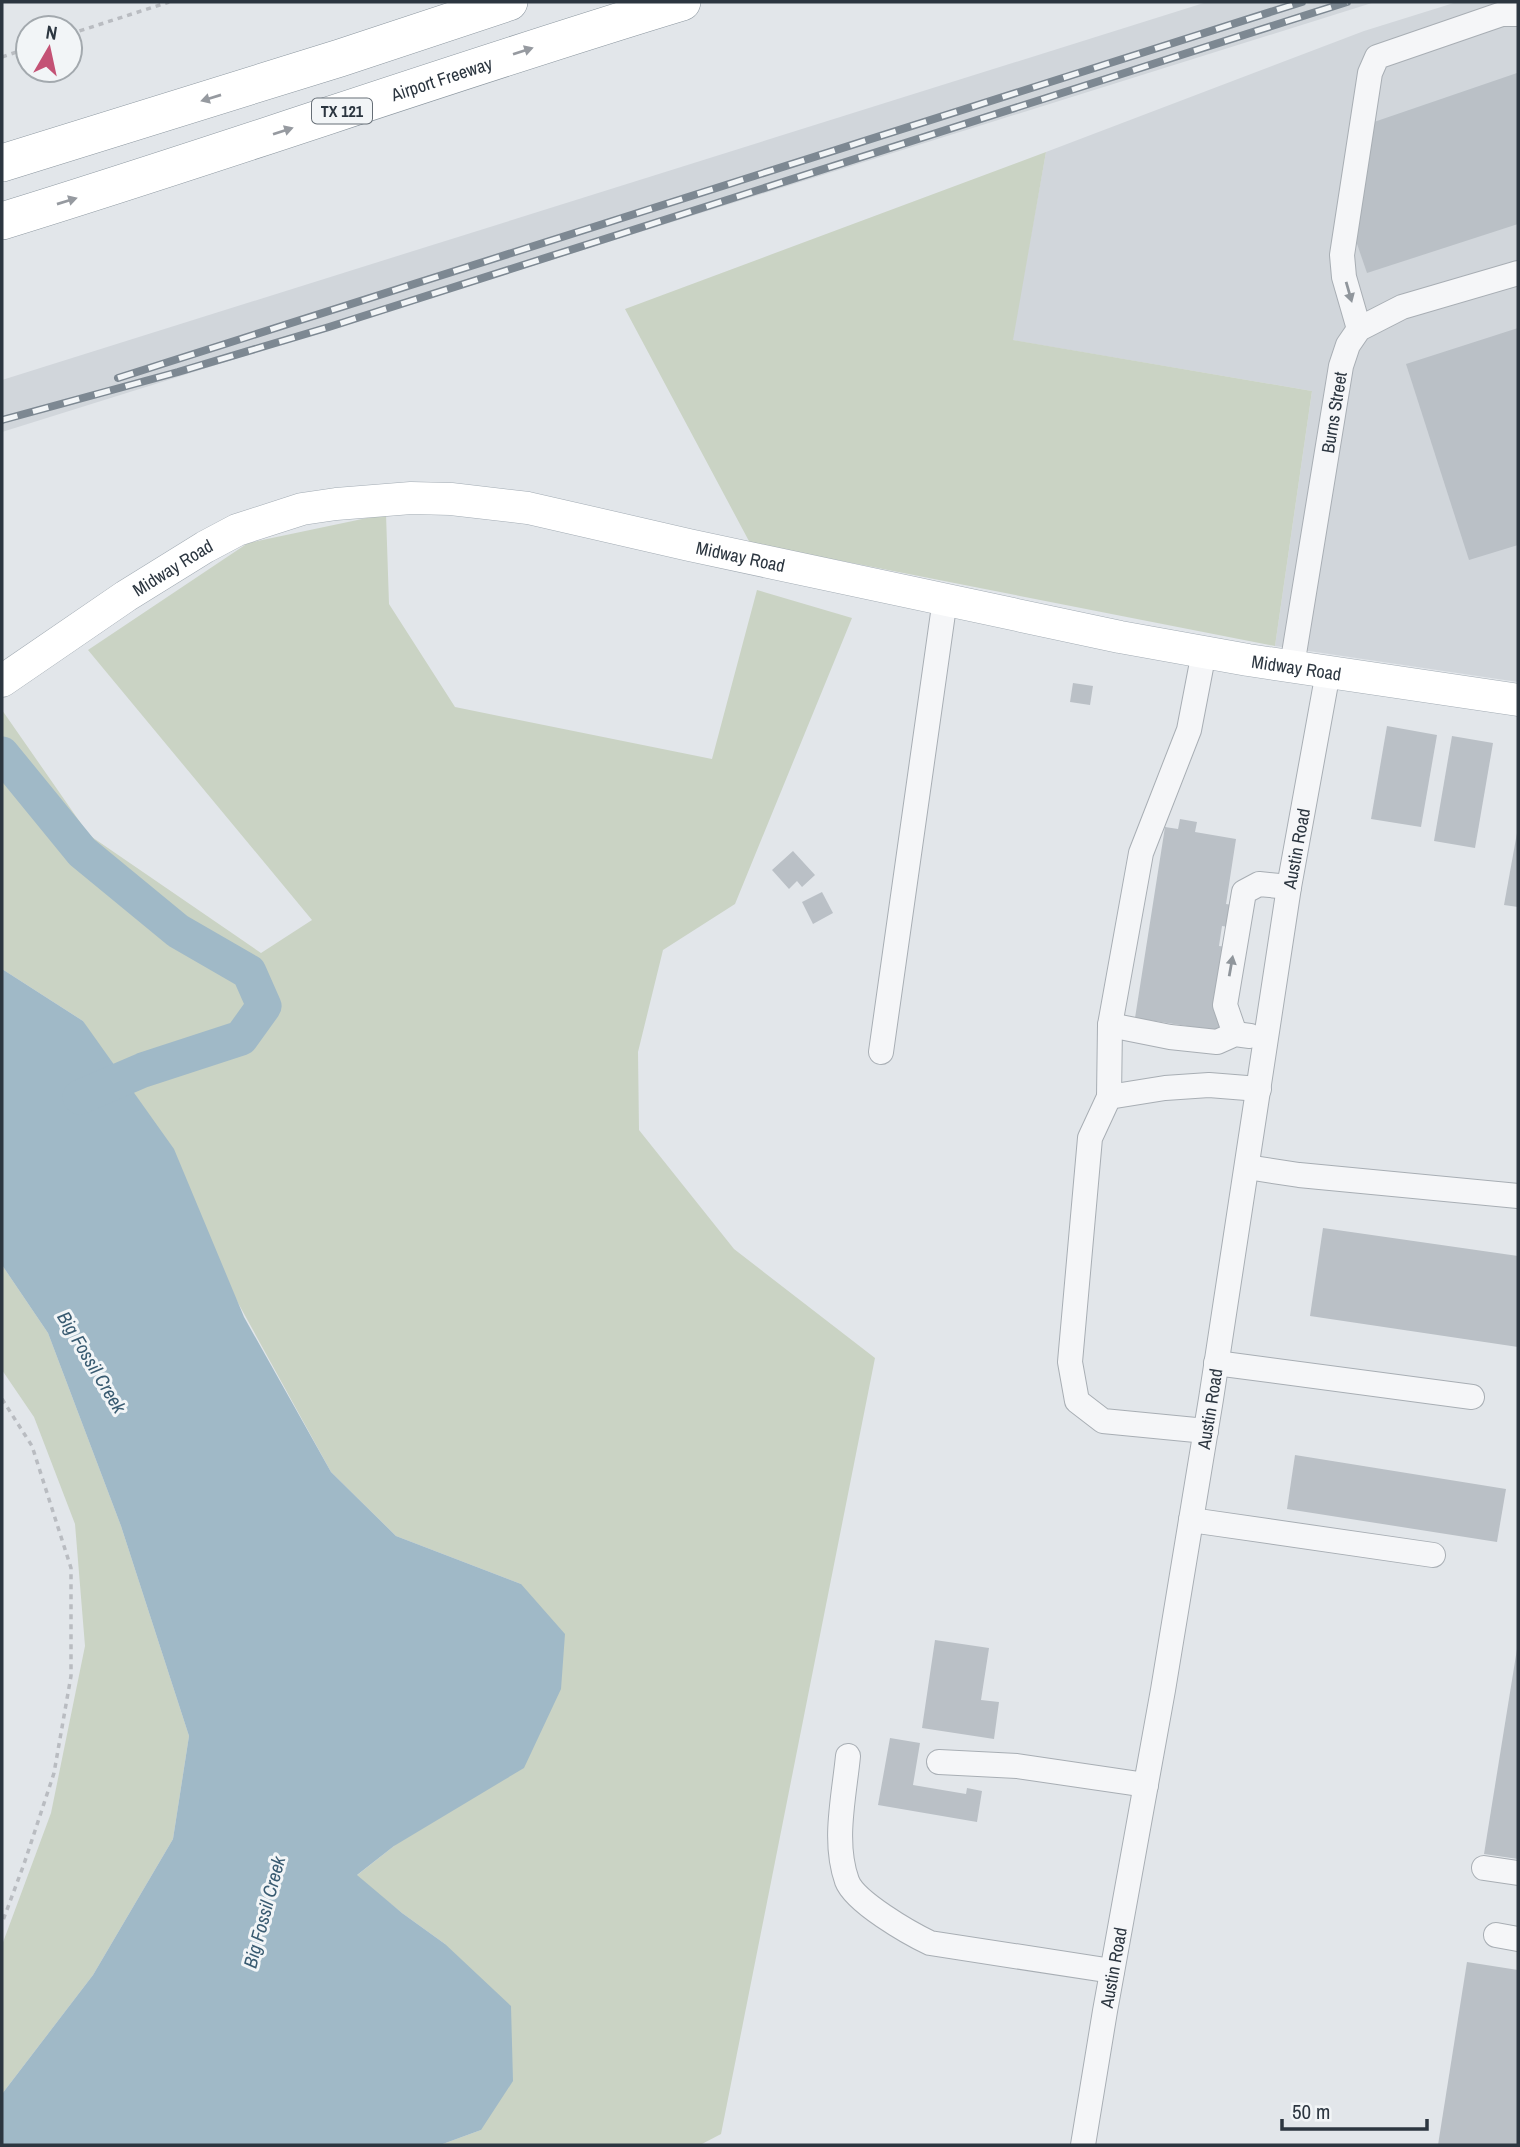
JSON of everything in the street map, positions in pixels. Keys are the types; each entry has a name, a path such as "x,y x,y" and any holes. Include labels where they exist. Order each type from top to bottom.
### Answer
{"highway":[{"path":"340,58 471,2"},
{"path":"2,163 340,58 509,2"},
{"name":"Airport Freeway","path":"2,221 136,180 568,36 682,2"}],"main road":[{"name":"Midway Road","path":"11,675 125,596 237,530 302,509 373,500 451,499 528,508 1120,637 1518,700"}],"street":[{"path":"1518,14 1502,14 1377,57 1370,73 1342,255 1344,277 1359,329 1402,307 1518,273"},
{"name":"Burns Street","path":"1292,666 1341,366 1348,345 1359,329"},
{"path":"881,1052 946,599"},
{"path":"1204,652 1189,730 1141,853 1110,1025 1109,1097 1090,1138 1070,1362 1077,1401 1103,1421 1206,1432"},
{"name":"Austin Road","path":"1083,2145 1206,1432 1289,887 1328,672"},
{"path":"1235,1034 1225,1005 1244,892 1259,884 1289,887"},
{"path":"1110,1025 1170,1037 1217,1042 1235,1034 1265,1038"},
{"path":"1109,1097 1165,1087 1209,1085 1259,1089"},
{"path":"1247,1167 1299,1175 1518,1196"},
{"path":"1216,1363 1472,1397"},
{"path":"1191,1520 1433,1555"},
{"path":"848,1756 839,1842 848,1883 864,1902 916,1937 930,1942 1112,1971"},
{"path":"939,1762 1017,1766 1146,1785"},
{"path":"1484,1868 1518,1873"}],"path":[{"path":"84,29 169,2"},
{"path":"2,1399 32,1446 71,1568 71,1676 54,1773 2,1923"}],"shaded area":[{"path":"1207,2 1375,2 2,432 2,380"},
{"path":"1457,2 1518,2 1518,682 1275,646 1312,391 1012,340 1046,152 1364,31"}],"green space":[{"path":"1046,152 1013,340 1312,391 1275,646 750,543 625,309"},
{"path":"386,514 389,604 455,707 712,759 757,590 852,618 735,904 663,950 638,1052 639,1130 734,1249 875,1358 721,2134 700,2145 440,2145 481,2130 445,1944 356,1876 394,1846 521,1584 396,1536 331,1472 83,1021 2,969 2,710 89,835 261,953 312,920 88,650 248,543"},
{"path":"2,1265 48,1333 121,1526 189,1736 173,1839 93,1975 2,2094 2,1945 51,1813 85,1646 75,1524 34,1417 2,1370"}],"water":[{"path":"2,969 83,1021 174,1149 244,1317 331,1472 396,1536 521,1584 565,1634 561,1689 524,1768 394,1846 357,1875 402,1913 445,1944 511,2006 513,2081 481,2130 440,2145 2,2145 2,2094 93,1975 173,1839 189,1736 121,1526 48,1333 2,1265"}],"building":[{"path":"1517,73 1518,224 1367,273 1354,235 1374,122"},
{"path":"1518,328 1518,545 1469,560 1406,364"},
{"path":"1073,683 1093,686 1090,705 1070,702"},
{"path":"1387,726 1437,735 1421,827 1371,819"},
{"path":"1452,736 1493,743 1475,848 1434,841"},
{"path":"1180,819 1197,822 1195,832 1236,839 1226,904 1238,906 1235,928 1222,926 1219,946 1227,947 1226,986 1219,1031 1135,1018 1165,827 1178,829"},
{"path":"1518,833 1518,907 1504,905"},
{"path":"793,851 815,875 802,887 797,881 789,889 772,870"},
{"path":"822,892 833,913 813,924 802,902"},
{"path":"1323,1228 1518,1256 1518,1347 1310,1316"},
{"path":"1295,1455 1506,1489 1497,1542 1287,1509"},
{"path":"935,1640 989,1648 981,1700 999,1702 994,1739 922,1728"},
{"path":"1518,1649 1518,1859 1484,1854"},
{"path":"890,1738 920,1743 913,1785 966,1794 967,1788 982,1791 977,1822 878,1805"},
{"path":"1467,1962 1518,1970 1518,2145 1438,2145"}],"waterway":[{"name":"Big Fossil Creek","path":"2,754 82,852 178,931 249,972 264,1006 241,1038 143,1070 80,1097"}],"railway":[{"path":"118,378 1302,2"},
{"path":"2,420 329,327 1347,2"}]}
